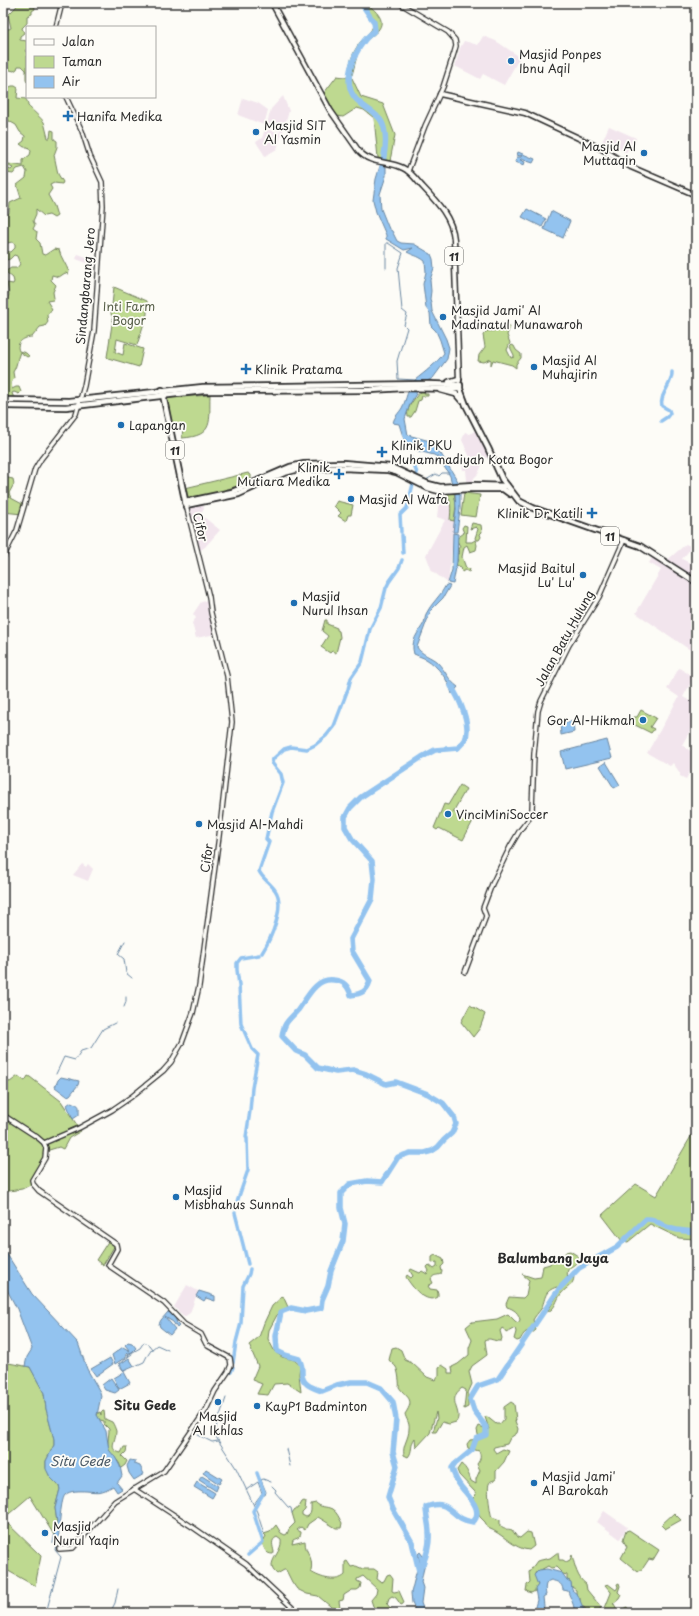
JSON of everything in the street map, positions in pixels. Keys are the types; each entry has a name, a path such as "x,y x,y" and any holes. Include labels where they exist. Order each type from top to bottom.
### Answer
{"highway":[{"path":"3,400 52,402 203,391 371,390 403,386 429,385 453,382 459,379"},
{"path":"429,385 460,387"},
{"path":"429,385 444,392 456,394 466,405"},
{"path":"438,388 460,387"},
{"name":"11","path":"460,387 466,405 502,478 519,501"},
{"path":"3,406 79,406 162,393"},
{"name":"11","path":"162,393 185,504 239,494 284,473 299,469 380,467 434,486 451,489 507,486"},
{"path":"495,486 500,484 502,478"},
{"name":"11","path":"462,488 504,490 519,501 533,508 640,546 652,552 696,582"}],"main road":[{"name":"11","path":"272,3 334,117 361,154 377,162 401,167 408,171 438,204 452,228 454,239 460,387"},
{"path":"440,94 525,113 602,149 631,167 696,195"}],"street":[{"path":"56,26 62,3"},
{"path":"399,3 448,32 455,40 456,46 440,94 425,126 408,171"},
{"name":"Sindangbarang Jero","path":"3,558 17,530 35,469 41,459 73,420 79,406 94,331 103,185 90,156 82,131 66,98"},
{"name":"Cifor","path":"44,1143 79,1128 112,1110 131,1097 163,1071 171,1062 182,1043 194,1013 219,836 232,722 227,676 211,613 209,597 185,504"},
{"name":"Jalan Batu Hulung","path":"465,972 486,916 483,908 492,884 510,846 532,814 534,800 534,754 538,711 541,701 569,645 599,597 624,540"},
{"path":"3,1115 44,1143 47,1153 32,1180 33,1184 39,1191 116,1244 116,1249 108,1265 164,1303 184,1324 201,1334 206,1344 230,1358 231,1365 206,1410 164,1471 109,1506 73,1548 60,1549"},
{"path":"134,1490 194,1528 246,1564 298,1613"}],"shaded area":[{"path":"483,36 496,41 520,57 504,85 483,74 480,79 455,66 460,48 464,41 478,45"},
{"path":"283,96 289,111 283,132 266,127 271,109"},
{"path":"243,98 258,103 268,110 264,125 238,115"},
{"path":"609,126 636,138 634,151 628,149 626,153 612,144 602,142"},
{"path":"265,129 282,133 277,149 265,156 256,142 262,138"},
{"path":"78,254 95,260 94,268 90,267 90,264 76,259"},
{"path":"476,430 489,457 483,459 478,474 473,481 467,481 466,470 463,470 462,464 472,462 462,440 465,432 470,434"},
{"path":"454,492 456,514 448,583 432,571 426,555 445,520 437,517 439,499 437,493"},
{"path":"203,503 204,509 200,514 220,530 205,547 199,551 189,509 196,504"},
{"path":"686,544 692,547 682,559 694,565 696,562 696,654 636,613 661,570 649,563 654,555 665,562"},
{"path":"207,601 216,634 196,638 192,623 196,618 193,614 201,602"},
{"path":"679,668 694,677 683,697 690,701 694,697 696,699 696,708 692,715 696,717 696,720 682,745 696,755 696,761 686,779 680,776 680,773 673,763 670,766 647,753 679,697 667,689"},
{"path":"82,864 86,867 88,864 93,869 88,881 73,875"},
{"path":"187,1285 198,1291 190,1313 184,1317 174,1307"},
{"path":"604,1511 627,1527 620,1539 597,1522"}],"green space":[{"path":"18,3 34,3 35,9 32,11 32,14 27,16 27,23 22,28 24,33 20,36 20,40 26,41 26,70 22,66 18,66 14,71 10,70 6,66 3,67 3,30 4,28 11,28 8,15"},
{"path":"360,3 367,3 378,15 381,22 377,31 360,47 352,75 348,75 351,60 355,51 373,26 369,14"},
{"path":"337,76 352,78 361,97 383,104 395,135 390,161 378,158 374,118 364,110 357,108 343,117 337,116 324,93"},
{"path":"12,86 18,88 17,98 26,99 28,106 44,122 48,138 50,138 51,130 54,131 54,139 57,141 57,147 54,155 58,174 63,182 62,184 54,183 50,185 52,189 48,195 57,216 54,218 49,215 44,216 36,209 36,214 33,221 35,225 33,229 37,232 36,239 40,243 42,254 45,255 54,249 59,250 69,272 68,274 65,273 59,277 52,275 51,280 56,285 53,292 53,300 47,301 52,309 47,315 48,322 45,326 40,327 32,337 24,339 18,345 19,351 26,353 29,356 27,357 20,352 13,372 14,378 11,383 12,389 19,387 21,392 19,394 14,392 12,393 13,396 18,398 18,400 11,401 8,398 3,403 3,302 6,301 9,295 7,283 13,284 14,282 13,278 6,271 11,268 17,268 20,264 17,256 14,255 10,259 3,261 3,251 11,252 15,248 15,244 12,242 3,244 3,220 9,213 10,203 21,198 17,185 26,178 27,172 24,167 17,169 13,174 7,173 5,179 3,180 3,167 11,170 13,168 8,166 8,164 23,166 23,160 30,155 31,151 28,147 24,147 20,144 24,141 25,136 20,132 16,125 9,121 3,112 3,90"},
{"name":"Inti Farm Bogor","path":"114,287 147,301 147,314 137,345 117,339 115,352 123,355 125,343 143,349 139,367 107,357 113,318 111,314"},
{"path":"500,323 510,327 507,335 510,343 507,350 511,358 514,357 510,347 512,345 521,354 521,358 516,364 516,368 512,365 493,360 491,365 491,359 484,362 478,361 479,355 485,347 483,335 487,331 494,331"},
{"path":"424,390 425,394 428,394 428,396 422,396 421,400 418,401 415,411 411,417 408,417 408,409 412,402 419,393"},
{"path":"210,395 208,426 200,434 193,437 182,438 183,427 171,426 166,398"},
{"path":"248,473 251,475 251,480 237,488 234,487 217,493 198,497 186,496 185,488"},
{"path":"3,475 13,479 14,484 9,493 11,498 24,505 22,514 3,512"},
{"path":"445,492 454,492 456,505 454,521 450,520 450,501"},
{"path":"464,493 480,495 476,517 461,515"},
{"path":"337,501 353,505 351,515 348,515 346,521 338,516 341,513 334,506"},
{"path":"472,523 481,525 482,532 479,540 476,540 475,538 478,529 476,527 470,529"},
{"path":"464,525 467,526 466,542 472,542 475,540 477,545 476,550 470,552 467,545 464,547 462,557 466,568 470,569 469,572 465,570 462,572 461,567 456,565 458,560 457,553 459,554 458,549 460,546 456,539 464,533 462,528"},
{"path":"325,620 327,620 327,624 337,628 339,631 340,637 336,653 332,651 330,653 321,647 328,636 322,631"},
{"name":"Gor Al-Hikmah","path":"641,710 656,718 650,727 654,729 651,733 631,723 634,717 637,717"},
{"name":"VinciMiniSoccer","path":"460,785 466,789 453,812 474,819 463,840 439,828 437,830 434,828 444,804 448,805"},
{"path":"470,1005 485,1014 480,1028 473,1037 461,1022"},
{"path":"18,1076 25,1081 28,1076 30,1077 61,1101 81,1131 69,1138 63,1149 59,1147 49,1150 35,1172 32,1184 22,1189 3,1192 3,1080 10,1082"},
{"path":"696,1128 696,1239 679,1238 650,1224 628,1242 622,1241 602,1215 636,1184 656,1196"},
{"path":"109,1240 115,1245 103,1265 96,1260"},
{"path":"570,1251 578,1256 579,1259 569,1269 567,1274 568,1279 571,1276 574,1276 573,1282 559,1296 554,1307 547,1312 557,1296 559,1289 557,1287 547,1293 541,1309 533,1320 536,1330 531,1334 529,1331 526,1332 520,1340 517,1341 514,1339 516,1332 515,1328 506,1333 502,1328 500,1331 502,1338 501,1341 486,1339 487,1355 472,1366 469,1372 472,1384 468,1393 468,1407 464,1409 466,1390 462,1388 457,1392 455,1397 458,1414 456,1422 449,1424 442,1422 436,1432 433,1432 437,1418 436,1412 430,1433 416,1448 415,1438 412,1443 410,1455 408,1457 404,1455 404,1448 409,1433 409,1427 405,1414 410,1405 410,1401 399,1387 397,1369 389,1360 392,1348 396,1347 401,1350 405,1360 412,1363 427,1377 435,1380 439,1375 439,1367 442,1365 448,1369 448,1373 453,1373 452,1367 469,1355 469,1348 472,1340 466,1327 472,1322 497,1319 508,1314 518,1323 520,1320 519,1315 514,1310 507,1307 506,1304 509,1297 523,1298 526,1295 529,1280 522,1274 534,1278 541,1277 543,1266 550,1264 554,1257 561,1258 566,1252"},
{"path":"435,1255 443,1259 444,1264 441,1267 441,1274 433,1276 431,1279 433,1283 428,1286 430,1289 437,1290 438,1297 429,1299 419,1293 406,1277 407,1275 411,1278 413,1276 410,1271 411,1269 420,1273 422,1271 427,1274 429,1271 427,1267 429,1265 434,1269 437,1267 437,1262 432,1263 432,1257"},
{"path":"283,1296 288,1307 277,1315 269,1330 268,1339 275,1352 282,1357 294,1360 300,1365 299,1374 301,1392 287,1383 274,1384 268,1395 257,1394 262,1384 252,1380 258,1366 249,1345 259,1337 272,1306"},
{"path":"3,1362 30,1367 44,1393 46,1409 54,1439 54,1445 46,1461 46,1468 50,1477 57,1483 60,1489 55,1508 57,1522 54,1535 30,1496 3,1519"},
{"path":"511,1402 514,1404 515,1421 518,1429 517,1433 510,1438 507,1444 494,1447 493,1449 496,1453 503,1449 509,1451 504,1462 496,1471 496,1479 489,1484 488,1490 491,1515 492,1517 500,1520 500,1526 502,1528 512,1530 517,1537 520,1538 527,1532 531,1533 534,1546 529,1550 518,1547 488,1528 480,1517 473,1498 476,1495 475,1492 459,1475 457,1470 461,1464 469,1474 471,1481 476,1484 476,1479 480,1470 477,1464 480,1459 480,1454 479,1451 468,1448 467,1444 470,1440 479,1439 477,1430 479,1426 489,1429 486,1416 496,1424 500,1424 504,1419 504,1407"},
{"path":"104,1411 105,1419 112,1422 116,1431 113,1445 114,1450 121,1453 124,1447 127,1447 126,1452 122,1456 127,1461 121,1468 109,1449 109,1429 104,1424 104,1421 100,1420 97,1416 98,1413 100,1412 101,1415 101,1412"},
{"path":"304,1501 306,1502 305,1510 302,1515 306,1517 309,1515 311,1512 311,1504 316,1503 320,1506 334,1510 342,1523 341,1528 336,1528 318,1517 308,1524 305,1530 301,1527 297,1530 301,1532 300,1536 293,1540 292,1544 305,1541 305,1546 312,1566 311,1572 324,1578 338,1579 345,1575 345,1562 347,1561 351,1567 356,1566 363,1569 374,1569 378,1572 377,1579 381,1582 384,1581 387,1575 390,1574 393,1578 392,1591 399,1591 404,1602 403,1604 401,1605 396,1598 392,1596 389,1598 387,1604 392,1610 392,1613 375,1613 377,1610 373,1606 371,1600 376,1594 377,1589 363,1576 357,1579 357,1581 361,1583 360,1588 357,1590 352,1590 344,1595 343,1600 339,1601 340,1608 336,1611 318,1596 307,1594 297,1589 286,1570 277,1574 273,1570 273,1562 281,1545 281,1540 277,1537 273,1540 272,1543 274,1552 273,1554 268,1553 262,1543 266,1536 264,1534 270,1532 276,1525 281,1533 285,1535 287,1534 289,1529 295,1523 292,1513 295,1509 298,1509"},
{"path":"674,1513 681,1520 665,1529 661,1525"},
{"path":"3,1519 41,1556 35,1586 3,1568"},
{"path":"629,1530 659,1550 653,1560 649,1559 643,1568 638,1572 621,1558 627,1547 623,1540 626,1531"},
{"path":"558,1552 559,1560 566,1562 570,1560 572,1555 578,1575 586,1584 587,1590 601,1607 598,1613 585,1613 585,1608 580,1605 580,1598 576,1595 576,1590 572,1587 570,1581 567,1580 567,1575 563,1574 556,1567 551,1568 548,1566 535,1573 538,1585 535,1591 531,1593 526,1591 527,1585 530,1582 529,1572 537,1561 550,1558"},
{"path":"619,1583 620,1586 618,1592 621,1595 613,1604 618,1611 627,1607 629,1613 603,1613 611,1593 605,1585 608,1584 616,1590 618,1587 617,1584"}],"water":[{"path":"518,152 535,159 533,163 521,159 520,160 525,162 524,165 515,162 517,157 521,157 522,155 517,155"},
{"path":"380,166 386,167 386,176 380,194 381,209 389,229 392,231 397,241 401,243 414,244 431,254 433,259 434,268 430,280 430,299 432,311 449,348 447,359 433,378 427,381 417,392 410,404 405,419 408,435 430,441 440,453 437,457 406,446 399,424 393,423 395,417 402,408 412,383 444,353 436,331 431,326 430,313 426,308 423,284 426,272 425,261 407,252 413,248 404,250 386,239 386,235 376,212 373,200 376,179"},
{"path":"527,209 546,219 542,227 522,217"},
{"path":"551,211 570,221 563,238 544,229"},
{"path":"441,454 459,483 452,484 450,476 438,457"},
{"path":"460,492 460,509 457,532 453,532 456,509 455,493"},
{"path":"453,533 458,534 457,562 453,584 448,583 452,570"},
{"path":"446,585 450,586 443,598 431,610 417,647 421,652 435,660 452,682 458,687 452,694 446,679 439,670 426,659 414,654 413,649 414,641 424,623 426,614"},
{"path":"573,721 574,732 561,735 560,723"},
{"path":"607,740 612,758 565,769 561,752"},
{"path":"606,762 620,785 614,788 600,766"},
{"path":"61,1077 79,1081 78,1085 70,1095 67,1096 55,1087"},
{"path":"71,1102 78,1105 79,1108 79,1115 73,1119 67,1105"},
{"name":"Situ Gede","path":"3,1248 32,1294 78,1343 87,1369 100,1392 101,1396 97,1415 106,1431 109,1450 120,1466 122,1476 117,1483 122,1489 117,1492 113,1486 100,1492 75,1491 65,1495 63,1498 61,1511 58,1544 53,1543 57,1522 55,1508 60,1489 50,1477 46,1469 46,1461 54,1445 54,1439 46,1409 44,1393 30,1367 25,1366 27,1357 32,1349 17,1309 3,1282"},
{"path":"199,1291 215,1296 215,1301 206,1298 204,1301 196,1296"},
{"path":"168,1312 175,1316 179,1326 177,1328 173,1322 165,1317 175,1329 170,1335 160,1327 159,1324"},
{"path":"128,1342 132,1343 136,1348 132,1352 126,1354 126,1357 115,1364 112,1355 123,1347 130,1351 125,1345"},
{"path":"110,1358 113,1364 96,1376 91,1369"},
{"path":"129,1358 134,1366 123,1370 120,1364"},
{"path":"124,1372 130,1383 119,1389 114,1378"},
{"path":"111,1378 119,1390 115,1393 105,1390 102,1385"},
{"path":"130,1460 135,1461 135,1464 140,1466 144,1474 134,1480 129,1473 127,1466"},
{"path":"206,1469 222,1479 219,1484 203,1473"},
{"path":"202,1476 218,1486 216,1491 199,1480"},
{"path":"197,1482 215,1493 212,1498 194,1487"},
{"path":"420,1552 426,1560 421,1582 423,1588 421,1603 424,1611 427,1613 416,1612 412,1603 411,1593 419,1561 418,1554"},
{"path":"547,1569 562,1573 567,1580 571,1582 572,1590 578,1595 585,1613 574,1613 573,1604 568,1591 563,1590 562,1585 551,1580 547,1582 545,1590 546,1595 543,1597 544,1606 542,1613 534,1613 537,1600 535,1589 538,1585 534,1575 539,1570"}],"waterway":[{"path":"361,3 374,22 375,30 364,41 356,54 350,69 349,84 351,92 355,98 376,115 384,128 386,139 381,174"},
{"path":"386,268 386,243 388,243 403,253 398,268 402,310 407,314 404,325 407,328 397,361 398,379 416,380"},
{"path":"661,421 670,413 669,410 662,406 662,397 670,381 672,372"},
{"path":"408,443 409,450"},
{"path":"411,458 417,473 415,479"},
{"path":"417,476 426,480 436,474 439,476 442,473 449,473"},
{"path":"413,484 428,491 439,493"},
{"path":"401,532 400,515 407,508 413,484"},
{"path":"440,493 445,494"},
{"path":"402,535 403,553"},
{"path":"262,953 273,931 279,904 278,896 275,890 259,871 269,842 266,839 272,812 283,783 281,774 272,763 273,759 284,749 291,747 307,749 315,745 326,736 334,726 351,678 362,662 370,629 381,608 386,588 399,568 402,560"},
{"path":"419,1571 412,1542 393,1509 388,1497 397,1466 393,1452 396,1419 393,1402 381,1388 367,1382 351,1382 337,1385 322,1391 309,1386 304,1381 302,1366 299,1359 277,1351 276,1336 281,1312 291,1308 306,1311 321,1308 331,1271 343,1241 345,1224 341,1208 341,1193 350,1184 367,1181 382,1182 398,1157 410,1153 425,1153 432,1151 452,1133 456,1124 454,1117 443,1103 428,1094 396,1082 386,1084 366,1074 353,1070 336,1072 318,1068 305,1055 296,1051 282,1036 287,1022 298,1010 313,989 322,982 334,980 343,983 351,995 358,994 366,990 369,984 370,981 352,951 351,939 372,899 374,879 372,861 352,839 345,827 345,817 350,808 361,797 422,757 435,750 458,748 465,740 467,734 466,719 458,697 451,686"},
{"path":"125,941 118,954 124,959 126,973 132,978"},
{"path":"246,1137 258,1055 252,1049 241,1024 237,963 241,958 259,955"},
{"path":"124,1007 126,997"},
{"path":"56,1074 64,1057 75,1060 81,1051 91,1048 103,1029 115,1023"},
{"path":"235,1208 248,1170 247,1138"},
{"path":"235,1213 248,1264"},
{"path":"423,1564 429,1541 426,1507 441,1505 465,1520 473,1522 476,1518 477,1513 474,1504 459,1483 452,1468 472,1450 476,1439 486,1435 486,1427 474,1411 470,1399 478,1386 498,1379 559,1289 579,1268 617,1247 646,1219 655,1220 664,1226 681,1231 696,1232"},
{"path":"233,1363 241,1323 243,1286 250,1269"},
{"path":"126,1356 140,1348 144,1342 152,1349"},
{"path":"148,1355 157,1345 168,1350"},
{"path":"132,1354 118,1364 124,1371 144,1362 147,1356"},
{"path":"231,1372 233,1367"},
{"path":"226,1398 216,1427 216,1437 236,1468 257,1512 264,1534"},
{"path":"198,1435 212,1442 218,1441"},
{"path":"286,1449 290,1466"},
{"path":"248,1555 263,1542 253,1511 264,1492 257,1473"},
{"path":"263,1495 265,1495 266,1492 261,1480 263,1479 271,1482"},
{"path":"246,1490 258,1482 262,1493 254,1504"},
{"path":"272,1486 276,1490 275,1492 288,1507 291,1508 292,1513"},
{"path":"46,1613 61,1557 55,1550 56,1543"},
{"path":"110,1613 115,1603 118,1589"}],"place":[{"name":"Masjid Ponpes Ibnu Aqil","path":"511,61"},
{"name":"Hanifa Medika","path":"68,116"},
{"name":"Masjid SIT Al Yasmin","path":"256,132"},
{"name":"Masjid Al Muttaqin","path":"644,153"},
{"name":"Masjid Jami' Al Madinatul Munawaroh","path":"443,317"},
{"name":"Masjid Al Muhajirin","path":"534,367"},
{"name":"Klinik Pratama","path":"246,369"},
{"name":"Lapangan","path":"121,425"},
{"name":"Klinik PKU Muhammadiyah Kota Bogor","path":"382,452"},
{"name":"Klinik Mutiara Medika","path":"339,474"},
{"name":"Masjid Al Wafa","path":"351,499"},
{"name":"Klinik Dr Katili","path":"592,513"},
{"name":"Masjid Baitul Lu' Lu'","path":"583,575"},
{"name":"Masjid Nurul Ihsan","path":"294,603"},
{"name":"Gor Al-Hikmah","path":"643,720"},
{"name":"VinciMiniSoccer","path":"448,814"},
{"name":"Masjid Al-Mahdi","path":"199,824"},
{"name":"Masjid Misbhahus Sunnah","path":"176,1197"},
{"name":"Masjid Al Ikhlas","path":"218,1402"},
{"name":"KayP1 Badminton","path":"257,1406"},
{"name":"Masjid Jami' Al Barokah","path":"534,1483"},
{"name":"Masjid Nurul Yaqin","path":"45,1533"}],"district":[{"name":"Balumbang Jaya","path":"553,1257"},
{"name":"Situ Gede","path":"145,1404"}]}
